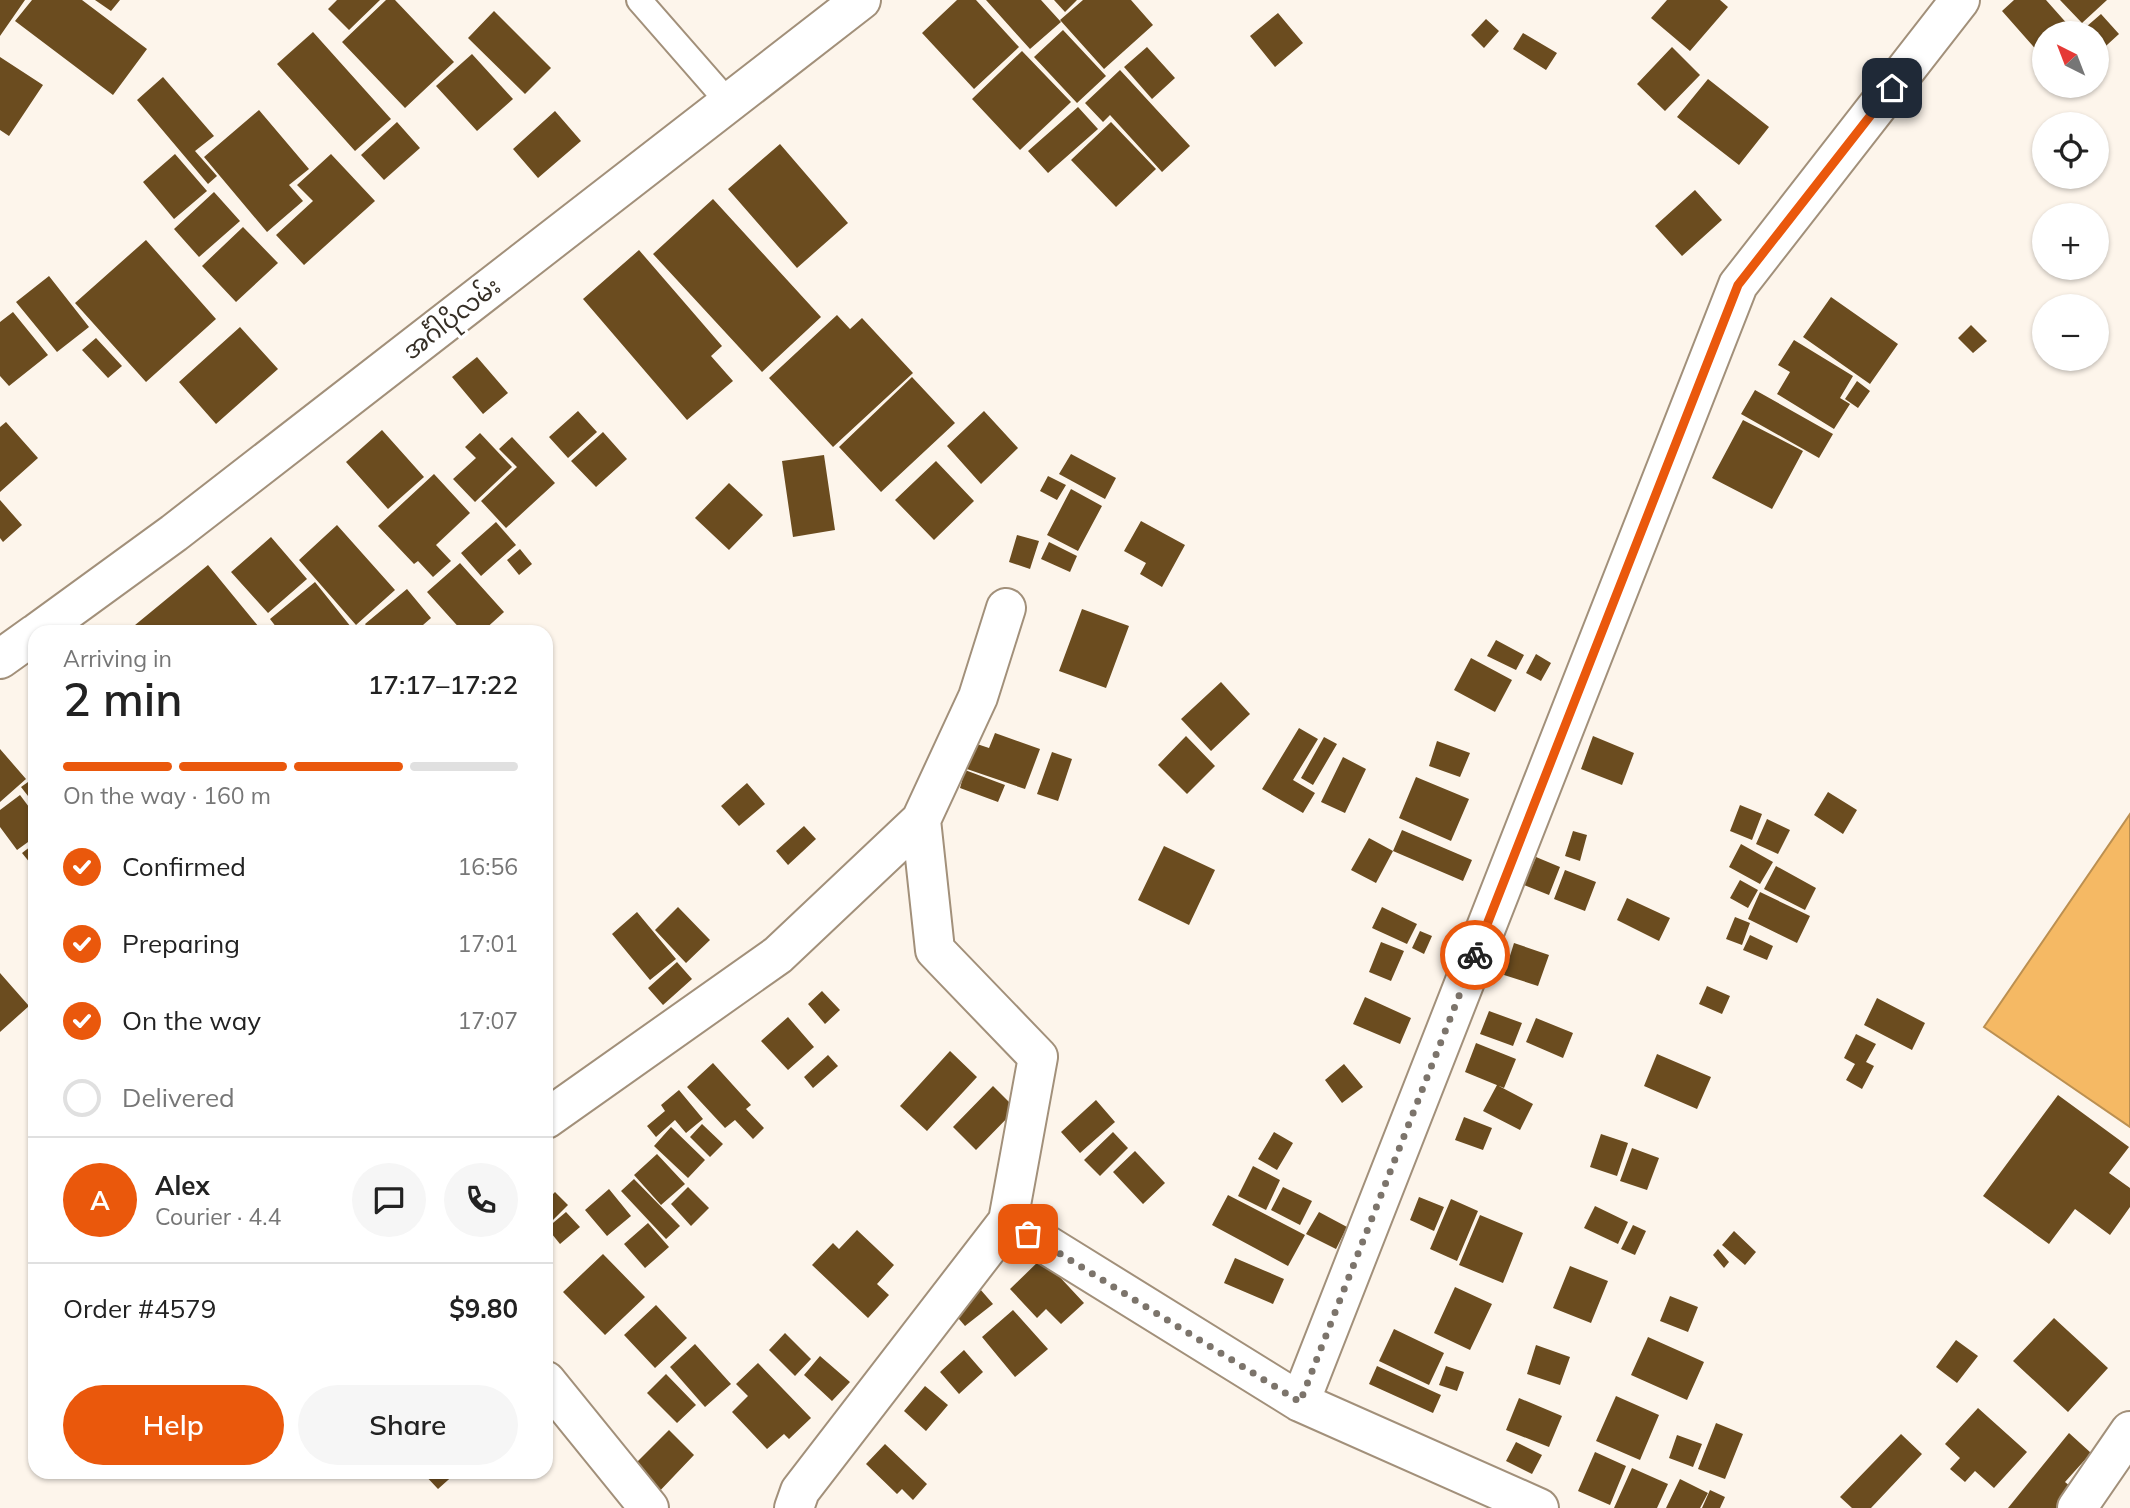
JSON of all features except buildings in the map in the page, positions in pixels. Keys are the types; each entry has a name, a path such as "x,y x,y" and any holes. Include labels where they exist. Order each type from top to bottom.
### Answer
{"street":[{"name":"အင်္ဂါပိုလမ်း","path":"47,625 185,524 861,0"},
{"path":"1300,1402 1738,285 1960,0"},
{"path":"553,1114 778,955 921,820 978,697 1006,608"},
{"name":"အင်္ဂါပိုလမ်း","path":"0,659 28,639"},
{"path":"792,1502 1008,1221 1038,1057 935,950 921,820"},
{"path":"1008,1221 1300,1402 1539,1508"},
{"path":"553,1390 649,1508"},
{"path":"2077,1508 2130,1431"}],"lane":[{"path":"639,0 729,103"}],"shaded area":[{"path":"2130,814 2130,1127 1984,1027"}],"way so far":[{"path":"1028,1234 1300,1402 1475,955"}],"route":[{"path":"1475,955 1738,285 1892,88"}]}
